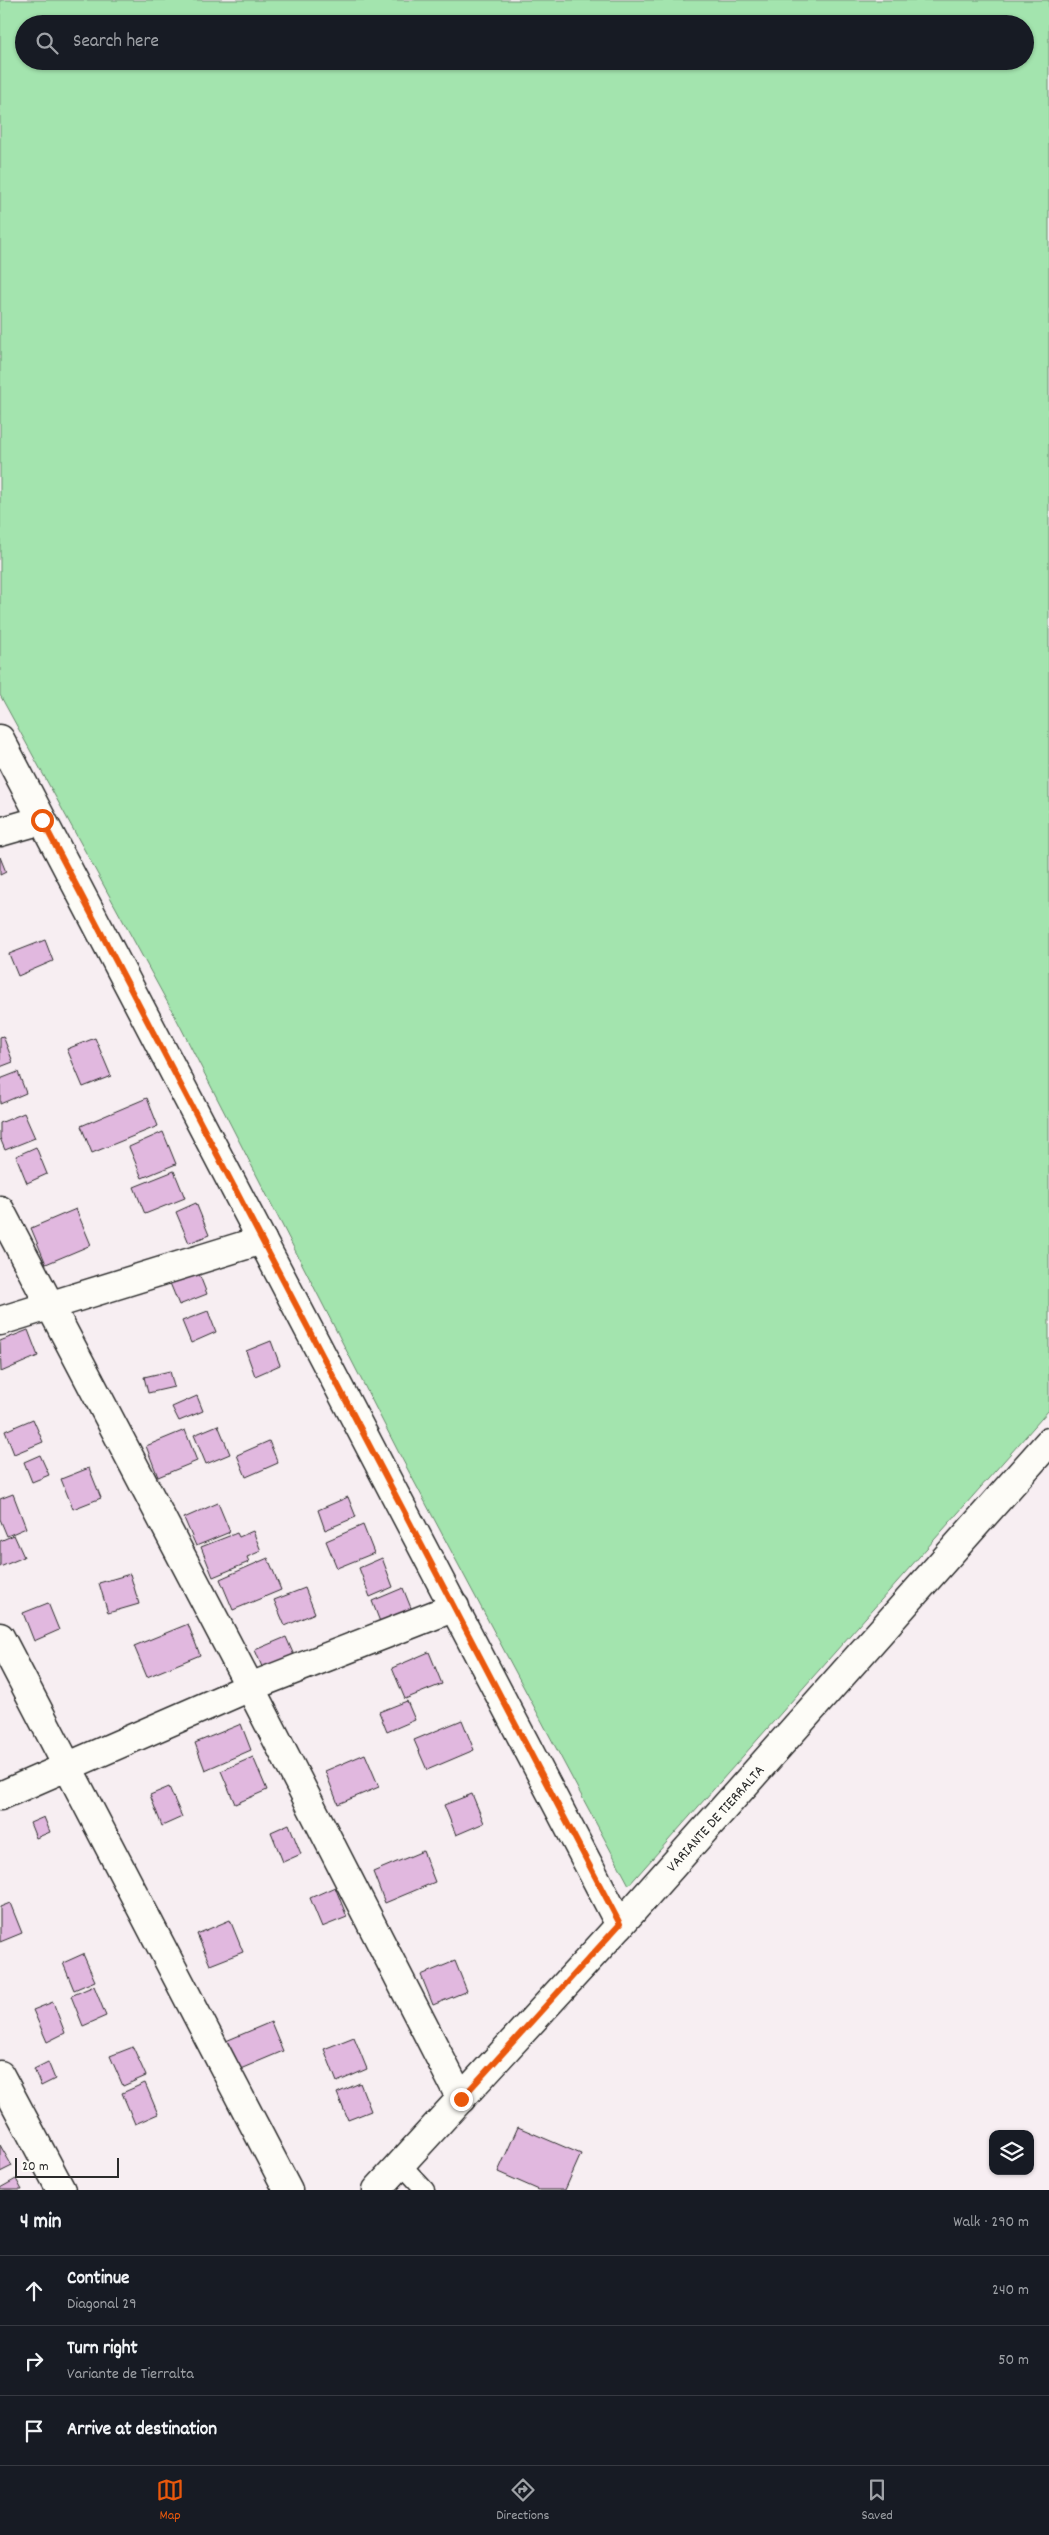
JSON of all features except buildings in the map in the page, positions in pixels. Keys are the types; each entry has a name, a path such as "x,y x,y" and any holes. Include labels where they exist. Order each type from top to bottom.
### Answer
{"street":[{"path":"0,739 620,1924"},
{"path":"0,832 42,820"},
{"path":"0,1210 250,1687 461,2099"},
{"path":"0,1321 49,1304 262,1240"},
{"name":"VARIANTE DE TIERRALTA","path":"377,2190 620,1924 1049,1442"},
{"path":"0,1796 250,1687 455,1607"},
{"path":"0,1636 288,2190"},
{"path":"0,2075 60,2190"}],"lane":[{"path":"401,2164 425,2190"}],"green space":[{"path":"0,0 1049,0 1049,1410 629,1885 400,1455 176,1018 0,695"}],"route":[{"path":"42,820 620,1924 461,2099"}]}
